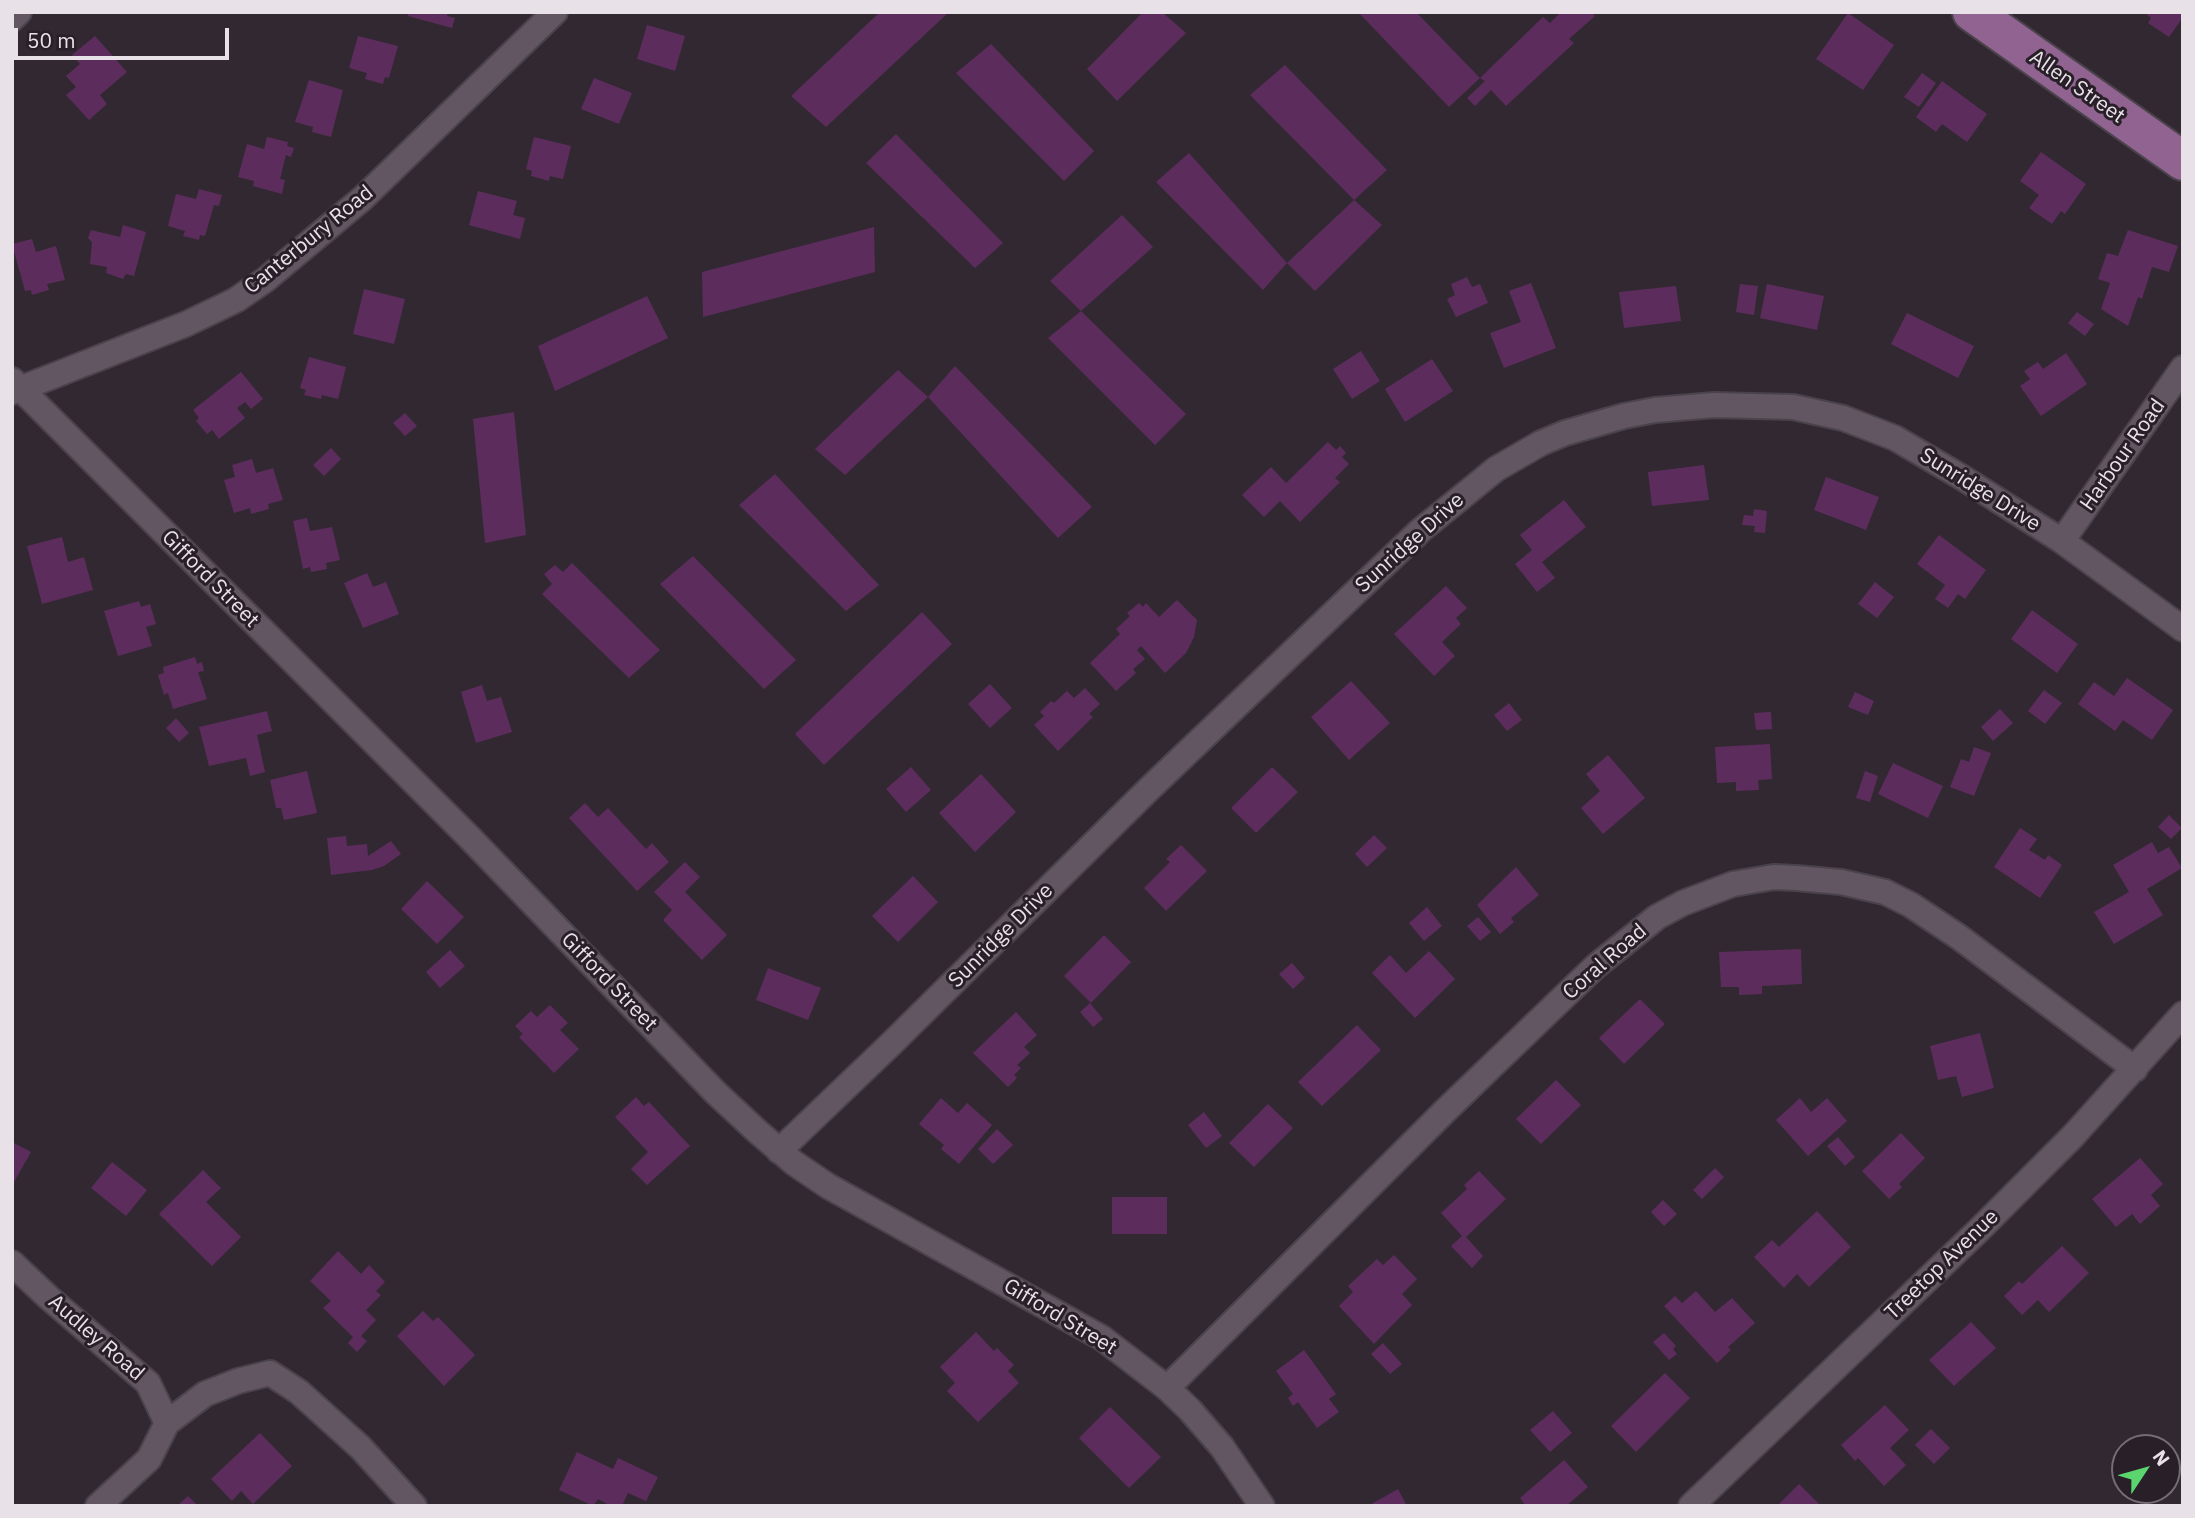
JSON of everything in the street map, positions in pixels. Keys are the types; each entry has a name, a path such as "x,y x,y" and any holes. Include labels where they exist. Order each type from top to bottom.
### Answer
{"main road":[{"name":"Allen Street","path":"1972,12 2183,161"}],"street":[{"path":"12,19 19,12"},
{"name":"Canterbury Road","path":"15,387 186,324 236,300 265,280 363,198 555,12"},
{"name":"Harbour Road","path":"2063,541 2183,368"},
{"name":"Gifford Street","path":"15,387 470,838 716,1093 779,1151 846,1197 1102,1338 1167,1388 1189,1410 1222,1447 1262,1506"},
{"name":"Sunridge Drive","path":"779,1151 1149,789 1421,530 1496,469 1541,443 1594,423 1655,410 1744,404 1817,411 1869,427 1906,444 2063,541 2183,629"},
{"name":"Coral Road","path":"1167,1388 1446,1110 1597,966 1657,917 1733,884 1774,877 1796,878 1841,882 1885,892 1911,905 1959,937 2135,1069"},
{"name":"Treetop Avenue","path":"1691,1506 2073,1136 2183,1014"},
{"name":"Audley Road","path":"12,1263 148,1383 167,1423"},
{"path":"98,1506 149,1459 167,1423 205,1394 238,1381 270,1373 299,1392 360,1447 414,1506"}],"building":[{"path":"409,12 448,12 447,16 455,18 452,28 408,16"},
{"path":"880,12 949,12 826,127 791,96"},
{"path":"1143,12 1162,12 1186,33 1117,101 1087,69"},
{"path":"1358,12 1416,12 1480,78 1449,107"},
{"path":"1561,12 1591,12 1595,16 1569,39 1574,43 1506,106 1491,90 1475,106 1467,98 1485,81 1480,78 1543,17 1550,23"},
{"path":"2144,12 2183,12 2183,17 2169,37 2148,23 2151,18"},
{"path":"1848,13 1894,45 1863,90 1816,59"},
{"path":"647,25 685,36 675,71 637,59"},
{"path":"95,36 127,72 100,95 107,104 89,120 66,95 76,87 66,76 80,64 72,55"},
{"path":"358,36 398,46 389,78 385,77 383,84 365,79 367,73 349,68"},
{"path":"991,44 1094,151 1064,181 956,73"},
{"path":"1285,65 1387,170 1354,200 1250,95"},
{"path":"1922,73 1936,83 1919,107 1904,97"},
{"path":"594,78 632,93 619,124 581,109"},
{"path":"309,80 343,90 331,137 312,132 313,127 295,122"},
{"path":"1942,81 1987,114 1967,142 1942,124 1936,132 1916,117"},
{"path":"896,134 1003,243 975,268 866,163"},
{"path":"267,137 288,142 287,146 294,148 291,157 286,155 280,179 285,180 282,194 253,186 254,181 238,177 247,144 264,149"},
{"path":"534,137 571,146 563,179 550,176 549,181 531,176 532,171 526,169"},
{"path":"2041,152 2086,184 2065,214 2061,211 2052,224 2029,208 2039,195 2020,181"},
{"path":"1189,153 1287,263 1263,290 1156,182"},
{"path":"199,189 222,195 219,206 214,205 205,236 200,235 199,240 183,236 185,231 168,226 176,194 196,199"},
{"path":"478,191 517,201 513,215 525,218 520,239 469,225"},
{"path":"1354,200 1382,225 1315,291 1287,263"},
{"path":"1122,215 1153,247 1081,311 1050,281"},
{"path":"123,225 146,232 134,276 126,274 123,279 106,273 107,267 90,264 92,242 88,238 91,230 120,237"},
{"path":"874,227 875,272 703,317 702,272"},
{"path":"2128,230 2178,246 2169,272 2152,267 2142,299 2138,297 2128,326 2101,309 2110,283 2098,279 2107,253 2118,256"},
{"path":"32,239 36,252 56,246 65,280 47,284 49,290 32,295 31,290 25,291 12,244"},
{"path":"1467,277 1472,287 1480,284 1488,303 1456,317 1447,299 1455,295 1451,284"},
{"path":"1531,283 1556,348 1504,368 1490,333 1521,322 1509,291"},
{"path":"1740,284 1758,286 1754,315 1736,312"},
{"path":"1767,284 1824,296 1817,330 1760,318"},
{"path":"1676,286 1681,321 1624,328 1619,292"},
{"path":"364,289 405,299 394,344 353,334"},
{"path":"647,296 668,338 555,391 538,346"},
{"path":"1081,311 1186,414 1155,445 1048,338"},
{"path":"2077,312 2094,324 2085,336 2068,323"},
{"path":"1907,313 1974,346 1958,378 1891,344"},
{"path":"1361,351 1380,381 1352,399 1333,369"},
{"path":"2066,353 2087,384 2041,416 2020,386 2030,379 2024,371 2038,362 2043,369"},
{"path":"309,357 346,367 338,399 322,395 321,399 304,395 306,390 300,388"},
{"path":"1432,359 1453,391 1405,422 1385,389"},
{"path":"955,366 1092,507 1058,538 928,397"},
{"path":"898,370 928,397 845,475 815,449"},
{"path":"241,372 263,399 251,409 245,402 237,408 245,418 219,439 212,430 207,434 196,421 199,418 193,410"},
{"path":"514,412 526,535 485,543 473,419"},
{"path":"405,413 417,426 405,436 393,423"},
{"path":"1328,442 1336,450 1340,446 1346,453 1342,457 1349,464 1335,478 1340,482 1300,522 1280,501 1264,517 1242,495 1271,467 1286,483"},
{"path":"331,448 341,459 324,476 313,465"},
{"path":"252,459 256,473 273,468 283,500 268,504 269,509 251,514 250,508 234,513 224,480 235,477 232,465"},
{"path":"1704,465 1709,500 1652,506 1648,472"},
{"path":"775,474 879,585 846,611 739,505"},
{"path":"1826,477 1879,497 1866,530 1814,510"},
{"path":"1564,500 1586,527 1542,562 1555,578 1537,592 1515,564 1532,550 1520,535"},
{"path":"1754,509 1767,511 1765,533 1754,532 1755,526 1742,525 1744,515 1753,516"},
{"path":"307,518 310,531 332,527 340,560 326,563 327,569 311,572 310,567 303,569 293,521"},
{"path":"1939,535 1986,570 1965,599 1958,594 1948,608 1935,599 1945,585 1917,564"},
{"path":"62,537 68,562 84,557 93,590 42,604 27,546"},
{"path":"693,556 796,660 764,689 660,584"},
{"path":"572,563 660,650 629,678 542,594 552,584 544,574 555,565 563,572"},
{"path":"367,573 373,587 386,582 399,614 363,628 344,583"},
{"path":"1875,582 1894,597 1877,618 1858,604"},
{"path":"1446,586 1467,608 1456,618 1461,624 1442,642 1455,656 1434,676 1394,634"},
{"path":"1177,600 1197,620 1194,637 1186,653 1165,673 1141,646 1137,650 1145,659 1133,669 1136,673 1116,691 1090,663 1120,634 1116,629 1130,616 1127,613 1139,603 1143,607 1146,603 1159,617"},
{"path":"139,601 141,607 150,604 156,624 146,627 152,646 118,656 104,611"},
{"path":"2032,610 2078,644 2057,673 2011,639"},
{"path":"922,612 952,644 824,765 795,734"},
{"path":"195,657 197,664 202,662 204,671 198,672 207,699 173,709 168,693 164,695 158,675 164,673 163,667"},
{"path":"2127,678 2173,710 2152,740 2123,720 2115,731 2078,704 2094,682 2114,696"},
{"path":"1351,681 1390,723 1349,760 1311,717"},
{"path":"990,684 1012,708 990,728 968,704"},
{"path":"482,685 487,701 501,697 512,732 476,743 461,692"},
{"path":"1085,688 1100,704 1089,714 1093,717 1058,751 1034,725 1044,716 1040,712 1051,701 1054,703 1067,691 1074,698"},
{"path":"2044,690 2062,703 2045,724 2028,711"},
{"path":"1855,692 1874,701 1868,715 1848,707"},
{"path":"1509,703 1522,720 1507,731 1494,715"},
{"path":"2000,709 2013,723 1993,741 1981,727"},
{"path":"267,711 272,731 257,735 265,772 250,776 246,758 209,766 199,727"},
{"path":"1771,712 1772,729 1756,730 1754,713"},
{"path":"176,718 189,733 179,742 166,728"},
{"path":"1770,744 1772,779 1758,780 1759,790 1736,791 1736,782 1717,783 1715,747"},
{"path":"1974,747 1991,753 1974,796 1950,787 1961,759 1969,762"},
{"path":"1608,755 1645,798 1603,834 1581,808 1600,791 1586,774"},
{"path":"1893,763 1943,786 1928,818 1878,794"},
{"path":"911,767 931,790 906,812 886,789"},
{"path":"1272,767 1298,792 1256,833 1231,808"},
{"path":"307,771 317,813 284,820 281,808 276,808 270,780"},
{"path":"1865,771 1878,776 1870,802 1856,798"},
{"path":"981,774 1016,812 975,852 939,813"},
{"path":"585,803 598,817 608,808 646,849 652,843 669,862 637,891 569,818"},
{"path":"2169,815 2182,828 2171,839 2158,827"},
{"path":"2020,828 2037,839 2029,850 2045,860 2048,855 2062,865 2040,898 1994,867"},
{"path":"1374,835 1387,848 1367,867 1355,854"},
{"path":"346,836 347,846 367,844 368,856 391,841 401,854 384,866 372,870 331,875 327,838"},
{"path":"2152,842 2158,853 2169,847 2182,868 2147,889 2163,915 2114,944 2094,912 2129,892 2113,865"},
{"path":"1181,845 1207,871 1166,911 1144,888 1170,862 1166,859"},
{"path":"685,862 700,877 685,892 727,935 702,960 663,920 672,910 654,892"},
{"path":"1516,867 1539,895 1511,918 1514,922 1500,934 1477,905"},
{"path":"913,876 938,902 898,942 872,916"},
{"path":"427,881 464,917 437,944 401,909"},
{"path":"1427,907 1442,926 1424,941 1409,923"},
{"path":"1478,917 1491,932 1480,941 1467,926"},
{"path":"1104,935 1131,962 1091,1003 1064,976"},
{"path":"1801,949 1802,984 1762,986 1762,994 1739,995 1739,987 1721,987 1719,952"},
{"path":"450,950 465,966 440,988 426,972"},
{"path":"1429,951 1455,979 1415,1018 1372,973 1390,955 1406,973"},
{"path":"1292,963 1305,978 1293,989 1279,974"},
{"path":"768,968 821,988 808,1020 756,1000"},
{"path":"1640,999 1665,1024 1624,1064 1599,1038"},
{"path":"1090,1003 1103,1019 1093,1027 1080,1012"},
{"path":"550,1005 568,1023 560,1030 579,1049 554,1073 519,1037 523,1034 515,1026 531,1011 537,1017"},
{"path":"1016,1012 1037,1035 1024,1047 1030,1053 1017,1065 1021,1068 1014,1075 1017,1078 1008,1087 973,1053"},
{"path":"1357,1025 1381,1050 1322,1106 1298,1082"},
{"path":"1980,1033 1994,1088 1962,1097 1956,1076 1938,1080 1930,1046"},
{"path":"1556,1080 1581,1105 1541,1144 1516,1119"},
{"path":"636,1097 644,1106 649,1102 690,1146 647,1185 631,1169 648,1152 615,1117"},
{"path":"941,1098 958,1113 967,1103 992,1125 959,1164 941,1149 944,1145 919,1124"},
{"path":"1800,1098 1811,1112 1827,1098 1847,1121 1808,1156 1776,1120"},
{"path":"1268,1104 1293,1128 1254,1167 1229,1143"},
{"path":"1204,1112 1222,1136 1206,1148 1188,1125"},
{"path":"997,1129 1013,1145 993,1164 978,1149"},
{"path":"1901,1133 1925,1158 1899,1184 1902,1187 1889,1199 1862,1171"},
{"path":"1838,1137 1855,1157 1845,1166 1827,1146"},
{"path":"12,1142 31,1152 14,1182 12,1181"},
{"path":"2140,1158 2163,1184 2151,1195 2160,1206 2140,1224 2132,1214 2116,1227 2092,1199"},
{"path":"112,1162 147,1190 126,1216 91,1188"},
{"path":"1715,1168 1724,1177 1702,1199 1693,1190"},
{"path":"203,1170 221,1188 206,1202 241,1237 212,1266 159,1214"},
{"path":"1479,1171 1506,1199 1466,1237 1483,1256 1472,1268 1451,1246 1462,1236 1441,1213 1467,1189 1464,1185"},
{"path":"1112,1197 1167,1197 1167,1234 1112,1234"},
{"path":"1663,1200 1677,1214 1664,1226 1651,1212"},
{"path":"1817,1211 1851,1247 1809,1287 1797,1274 1784,1288 1754,1257 1772,1240 1779,1247"},
{"path":"2062,1246 2089,1273 2049,1312 2038,1300 2022,1315 2004,1296 2019,1281 2022,1284"},
{"path":"338,1251 361,1274 369,1265 385,1282 376,1291 381,1295 366,1310 376,1320 361,1336 367,1341 357,1352 348,1343 353,1337 323,1308 331,1301 310,1281"},
{"path":"1394,1255 1417,1279 1402,1294 1412,1305 1374,1344 1339,1306 1353,1292 1348,1286 1377,1259 1383,1265"},
{"path":"1696,1291 1715,1312 1732,1298 1755,1323 1728,1347 1731,1350 1717,1363 1664,1306 1675,1296 1682,1303"},
{"path":"423,1311 433,1321 438,1317 475,1355 444,1386 397,1336"},
{"path":"1971,1322 1996,1348 1954,1386 1929,1360"},
{"path":"976,1332 994,1351 997,1348 1014,1365 1008,1371 1019,1383 978,1422 947,1391 955,1383 940,1367"},
{"path":"1664,1333 1676,1346 1673,1349 1677,1354 1669,1360 1653,1342"},
{"path":"1383,1343 1402,1364 1390,1374 1371,1354"},
{"path":"1304,1350 1336,1394 1329,1399 1339,1412 1317,1428 1298,1402 1293,1406 1288,1398 1293,1394 1276,1371"},
{"path":"1665,1373 1690,1398 1636,1452 1611,1426"},
{"path":"1885,1405 1909,1430 1890,1448 1906,1465 1884,1486 1858,1458 1855,1461 1841,1445"},
{"path":"1110,1407 1161,1457 1129,1488 1079,1438"},
{"path":"1553,1411 1572,1433 1550,1452 1530,1430"},
{"path":"1931,1429 1950,1448 1934,1464 1915,1445"},
{"path":"260,1433 292,1466 253,1504 241,1491 232,1501 211,1479"},
{"path":"577,1452 613,1469 618,1458 658,1477 646,1501 628,1493 622,1506 611,1506 598,1499 593,1506 559,1490"},
{"path":"1564,1460 1588,1487 1566,1506 1526,1506 1520,1498"},
{"path":"1799,1484 1821,1506 1777,1506"},
{"path":"1398,1489 1407,1506 1368,1506"},
{"path":"188,1496 198,1506 177,1506"}]}
